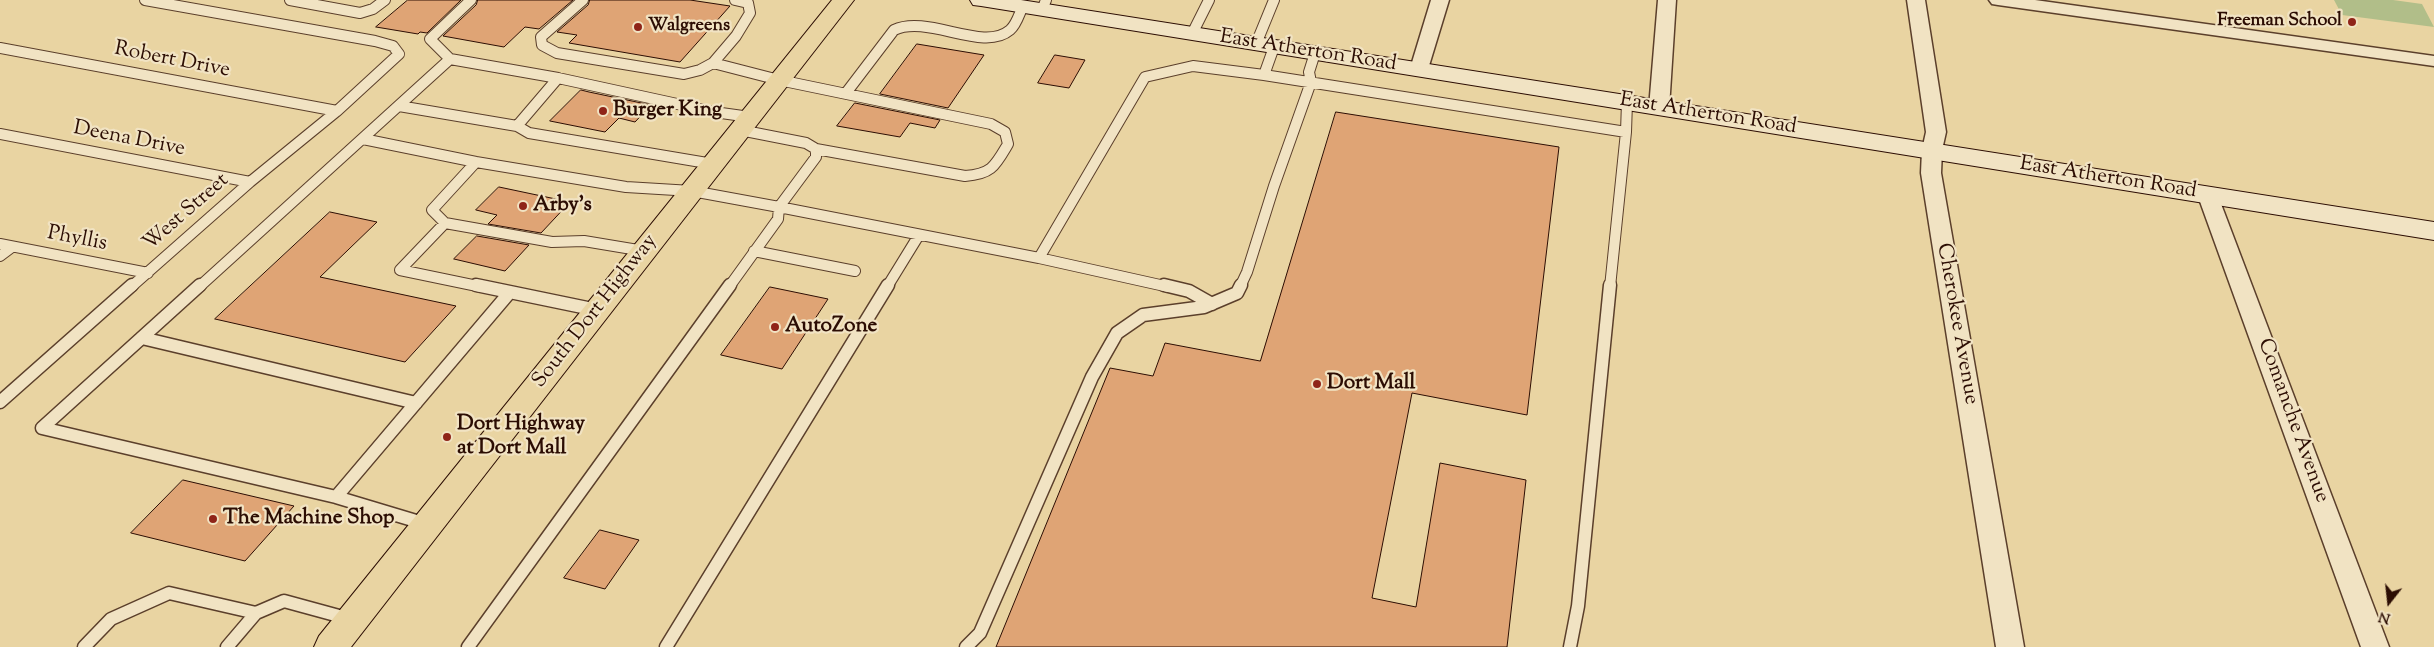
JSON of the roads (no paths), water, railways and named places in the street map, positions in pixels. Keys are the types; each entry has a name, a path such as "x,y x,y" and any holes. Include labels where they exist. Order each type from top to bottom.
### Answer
{"main road":[{"name":"South Dort Highway","path":"331,647 842,0"}],"street":[{"name":"East Atherton Road","path":"982,0 1037,5 1192,34 2434,231"},
{"path":"1420,69 1440,0"},
{"path":"1659,108 1667,0"},
{"name":"Cherokee Avenue","path":"1916,0 1936,130 1932,150 1931,173 2010,647"},
{"path":"1998,0 2434,61"},
{"name":"Comanche Avenue","path":"2208,196 2375,647"}],"lane":[{"name":"West Street","path":"0,402 250,182 336,111 399,54 393,46 375,41 146,0"},
{"path":"290,0 360,12 373,9 385,0"},
{"path":"472,0 430,38 450,59 558,78 714,112 806,143 816,149 965,176 982,176 993,168 1008,144 1005,132 991,124 779,80 713,63"},
{"path":"583,0 541,37 542,44 557,53 684,74 700,70 713,63 736,36 750,14 748,3 735,0"},
{"path":"1192,34 1209,0"},
{"path":"1264,75 1265,45 1274,0"},
{"path":"846,94 894,30 904,26 919,26 985,36 1001,36 1037,5"},
{"name":"Robert Drive","path":"0,48 336,111"},
{"path":"966,647 980,633 1092,377 1117,333 1143,315 1204,307 1237,293 1247,272 1274,186 1311,82 1309,72 1315,53"},
{"path":"428,524 336,497 42,428 364,140 450,59"},
{"path":"1039,258 1145,78 1193,66 1311,82 1626,132"},
{"path":"518,126 558,78"},
{"path":"1570,647 1578,606 1626,132 1627,102"},
{"path":"400,106 518,126 529,133 713,164"},
{"name":"Deena Drive","path":"0,134 250,182"},
{"path":"364,140 476,162 626,187 692,191 779,207 1039,258 1189,291 1212,304"},
{"path":"468,647 778,219 779,207 816,156 816,149"},
{"path":"476,162 451,187 432,210 445,223 552,242 584,241 644,251"},
{"path":"445,223 400,270 598,310"},
{"path":"666,647 745,515 919,235"},
{"name":"Phyllis","path":"0,244 148,273"},
{"path":"0,256 12,247"},
{"path":"754,251 855,271"},
{"path":"336,497 510,292"},
{"path":"142,338 416,403"},
{"path":"84,647 111,619 169,593 256,613"},
{"path":"227,647 256,613 284,601 352,620"}],"place":[{"name":"Freeman School","path":"2352,22"},
{"name":"Walgreens","path":"638,27"},
{"name":"Burger King","path":"603,111"},
{"name":"Arby's","path":"523,206"},
{"name":"AutoZone","path":"775,327"},
{"name":"Dort Mall","path":"1317,384"},
{"name":"Dort Highway at Dort Mall","path":"447,437"},
{"name":"The Machine Shop","path":"213,519"}]}
